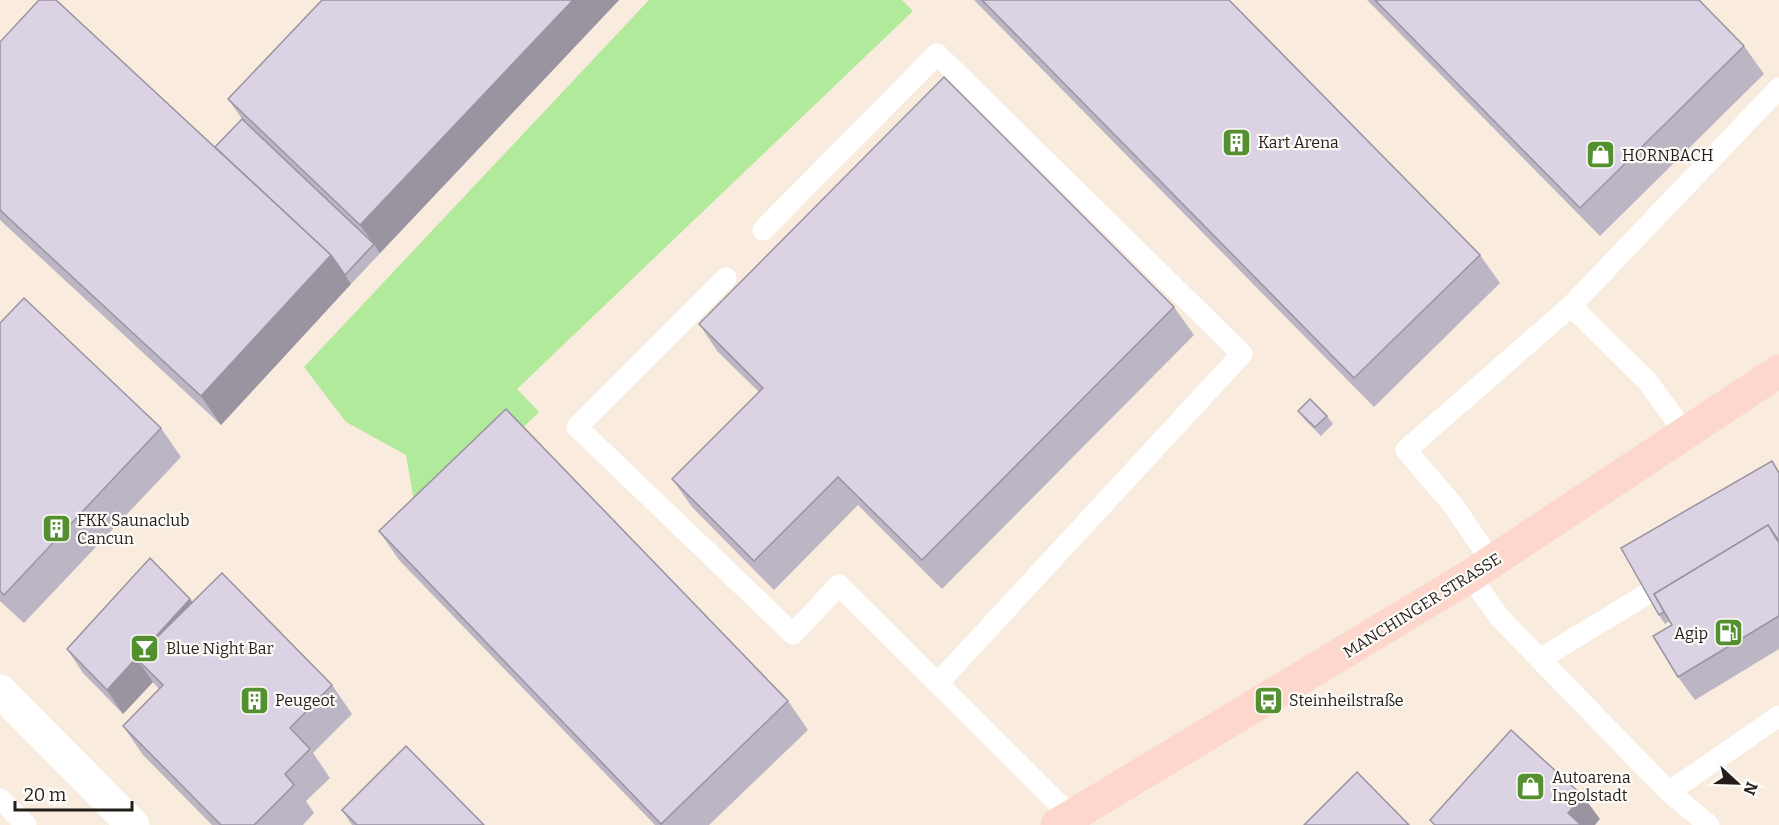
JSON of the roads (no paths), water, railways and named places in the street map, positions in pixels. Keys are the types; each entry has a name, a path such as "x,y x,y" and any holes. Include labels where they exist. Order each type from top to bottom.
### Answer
{"main road":[{"name":"MANCHINGER STRASSE","path":"1069,822 1481,569 1779,371"}],"street":[{"path":"0,691 133,825"}],"lane":[{"path":"763,230 937,54 1242,354 938,683"},
{"path":"1709,825 1669,792 1500,618 1453,505 1406,450 1570,306 1779,88"},
{"path":"726,278 578,427 793,634 839,585 938,683 1069,822"},
{"path":"1570,306 1647,381 1686,434"},
{"path":"1540,659 1689,568"},
{"path":"1669,792 1779,716"},
{"path":"0,799 27,825"}],"place":[{"name":"Kart Arena","path":"1237,142"},
{"name":"HORNBACH","path":"1601,155"},
{"name":"FKK Saunaclub Cancun","path":"56,529"},
{"name":"Agip","path":"1729,633"},
{"name":"Blue Night Bar","path":"145,648"},
{"name":"Peugeot","path":"254,700"},
{"name":"Steinheilstraße","path":"1268,700"},
{"name":"Autoarena Ingolstadt","path":"1531,786"}]}
